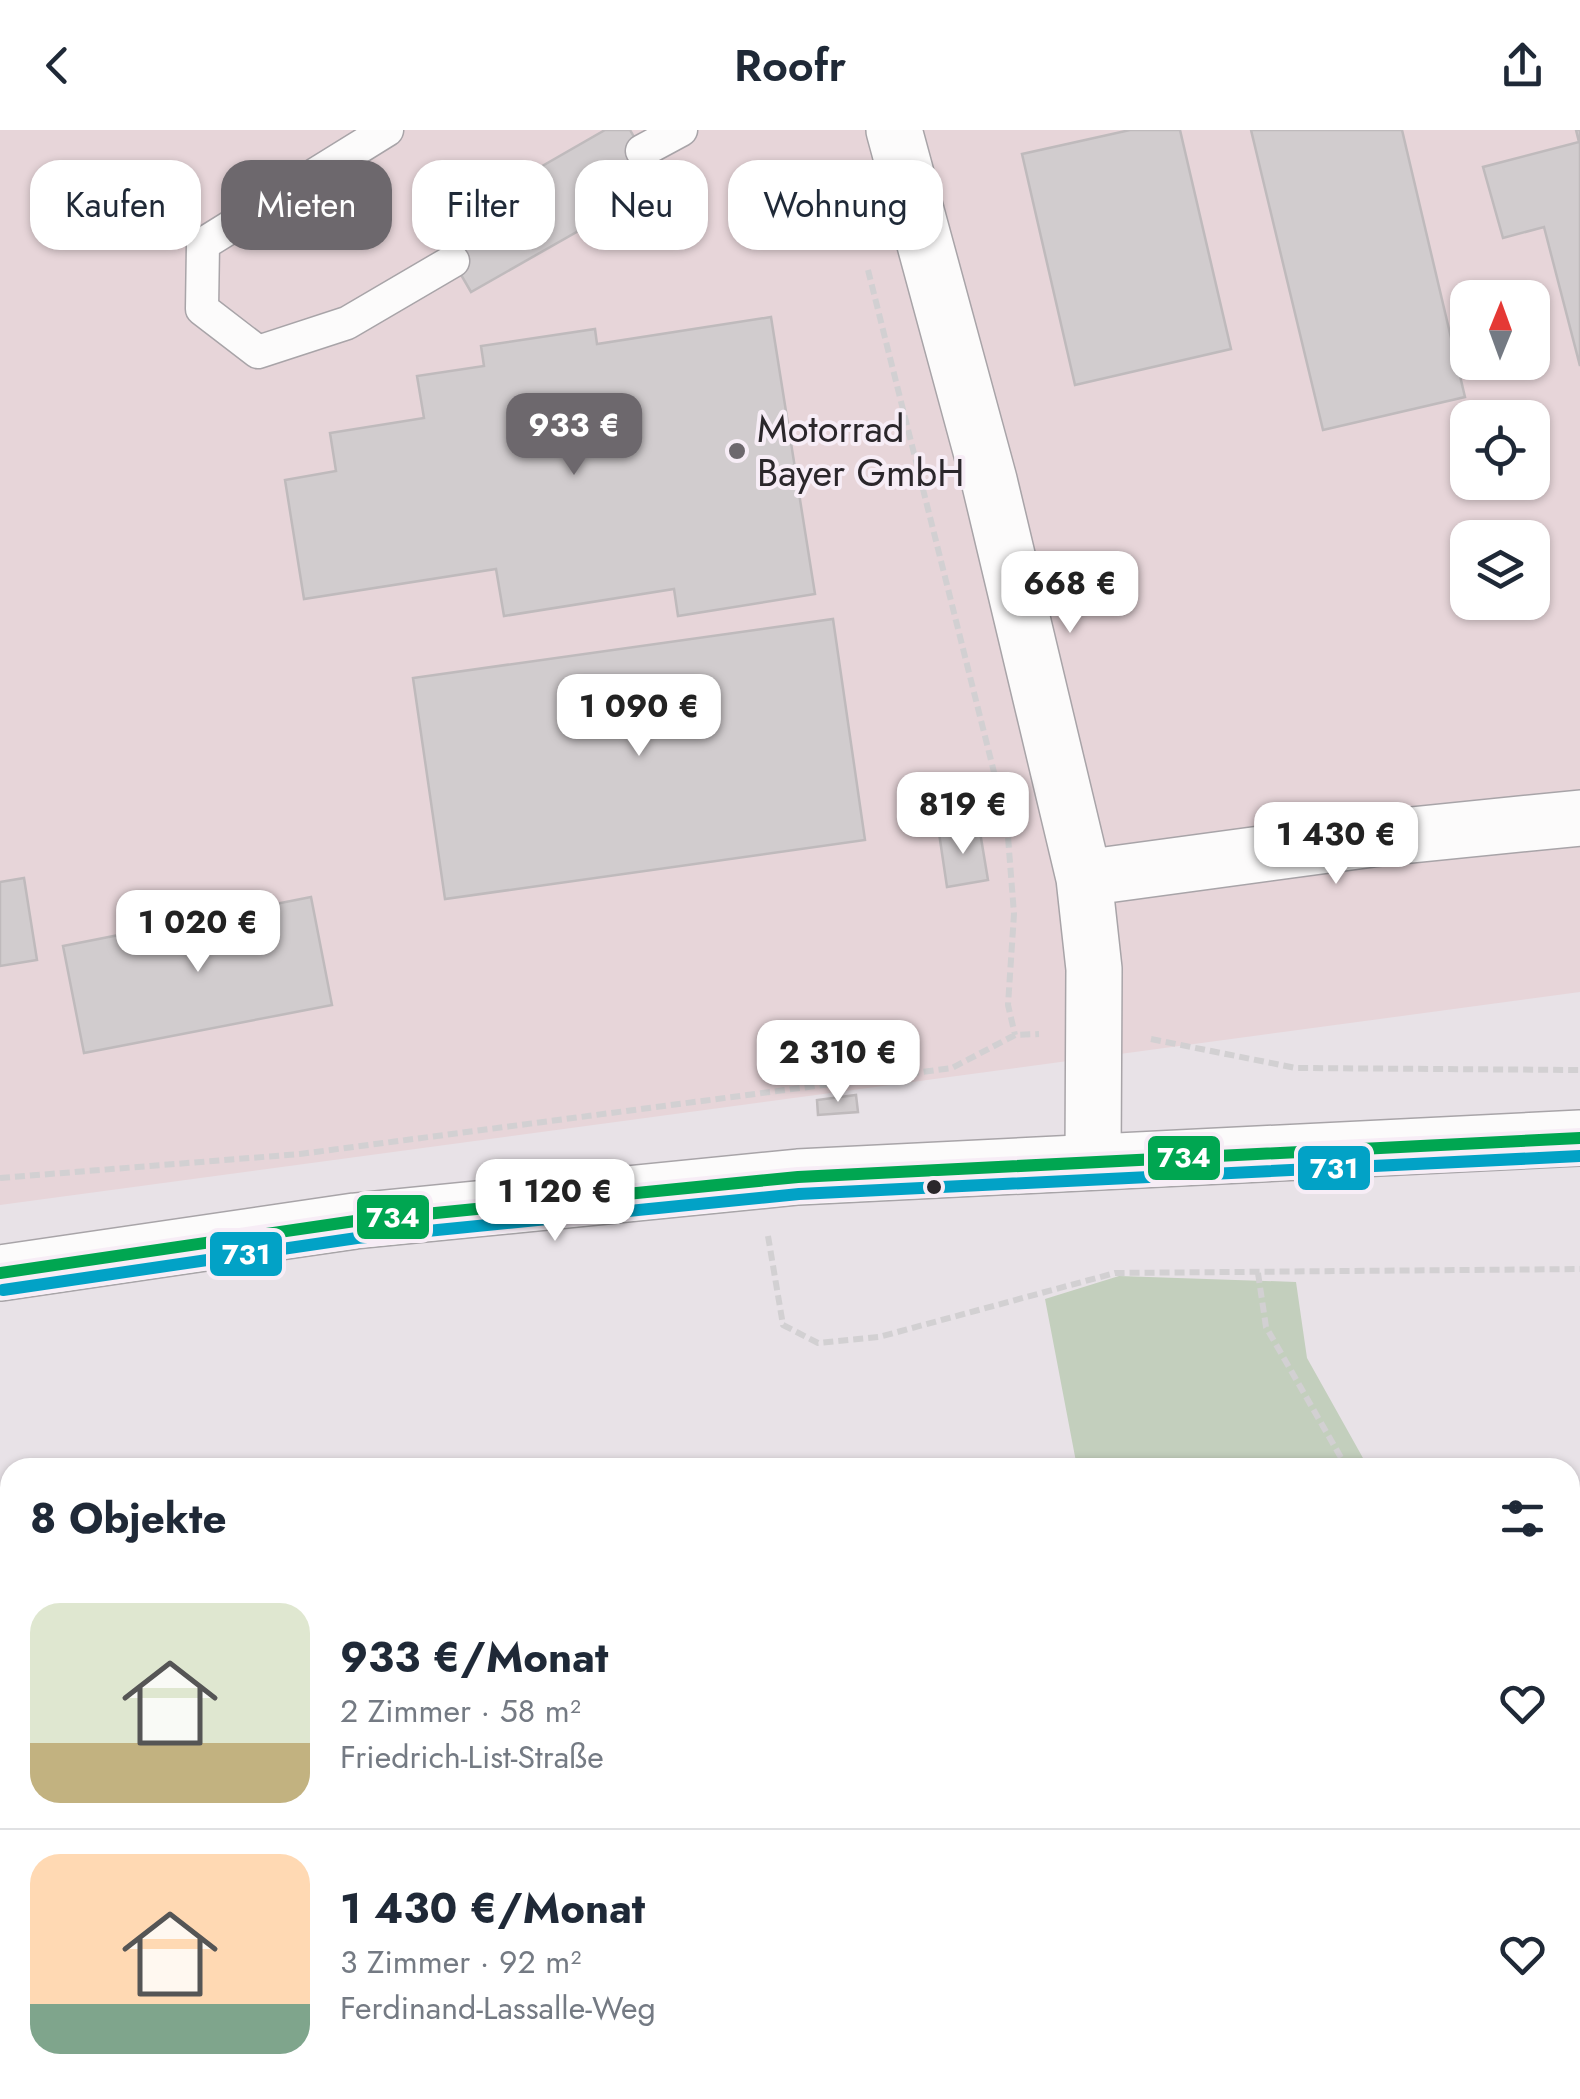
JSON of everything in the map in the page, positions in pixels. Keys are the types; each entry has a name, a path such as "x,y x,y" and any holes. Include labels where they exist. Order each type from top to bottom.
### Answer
{"main road":[{"path":"894,130 984,459 1084,878 1094,969 1093,1162"},
{"path":"1084,878 1372,839 1580,818"},
{"path":"4,1274 355,1221 759,1181 1580,1138"}],"lane":[{"path":"387,130 203,244 202,308 258,352 347,322 453,262"},
{"path":"642,151 681,130"}],"path":[{"path":"867,266 1007,824 1014,914 1008,1004 1016,1035"},
{"path":"0,1178 300,1154 952,1068 1016,1035 1095,1030 1296,1068 1580,1070"},
{"path":"759,1181 783,1325 818,1343 879,1336 1115,1273 1580,1269"},
{"path":"1258,1274 1266,1327 1342,1458"}],"shaded area":[{"path":"0,130 1580,130 1580,992 0,1205"}],"green space":[{"path":"1119,1276 1296,1282 1307,1358 1363,1458 1075,1458 1045,1299"}],"building":[{"path":"605,130 630,130 647,160 575,160 575,233 555,244 553,160"},
{"path":"1130,130 1180,130 1231,349 1075,385 1022,154"},
{"path":"1251,130 1402,130 1450,333 1450,380 1461,380 1465,397 1323,430"},
{"path":"1576,130 1580,130 1580,366 1544,227 1503,238 1483,167 1579,142"},
{"path":"447,250 545,250 471,292"},
{"path":"771,317 815,594 678,616 674,589 504,616 496,569 304,599 285,480 336,471 330,433 424,418 417,376 484,366 481,346 595,329 597,344"},
{"path":"833,619 865,840 445,899 413,678"},
{"path":"979,826 988,880 947,887 939,833"},
{"path":"24,878 37,960 0,966 0,882"},
{"path":"311,897 332,1005 84,1053 63,946"},
{"path":"856,1095 858,1112 818,1115 817,1100"}],"transit line":[{"name":"734","path":"0,1273 355,1221 798,1177 1580,1138"},
{"name":"731","path":"3,1290 357,1238 799,1194 1580,1156"}],"place":[{"name":"Motorrad Bayer GmbH","path":"737,451"}]}
